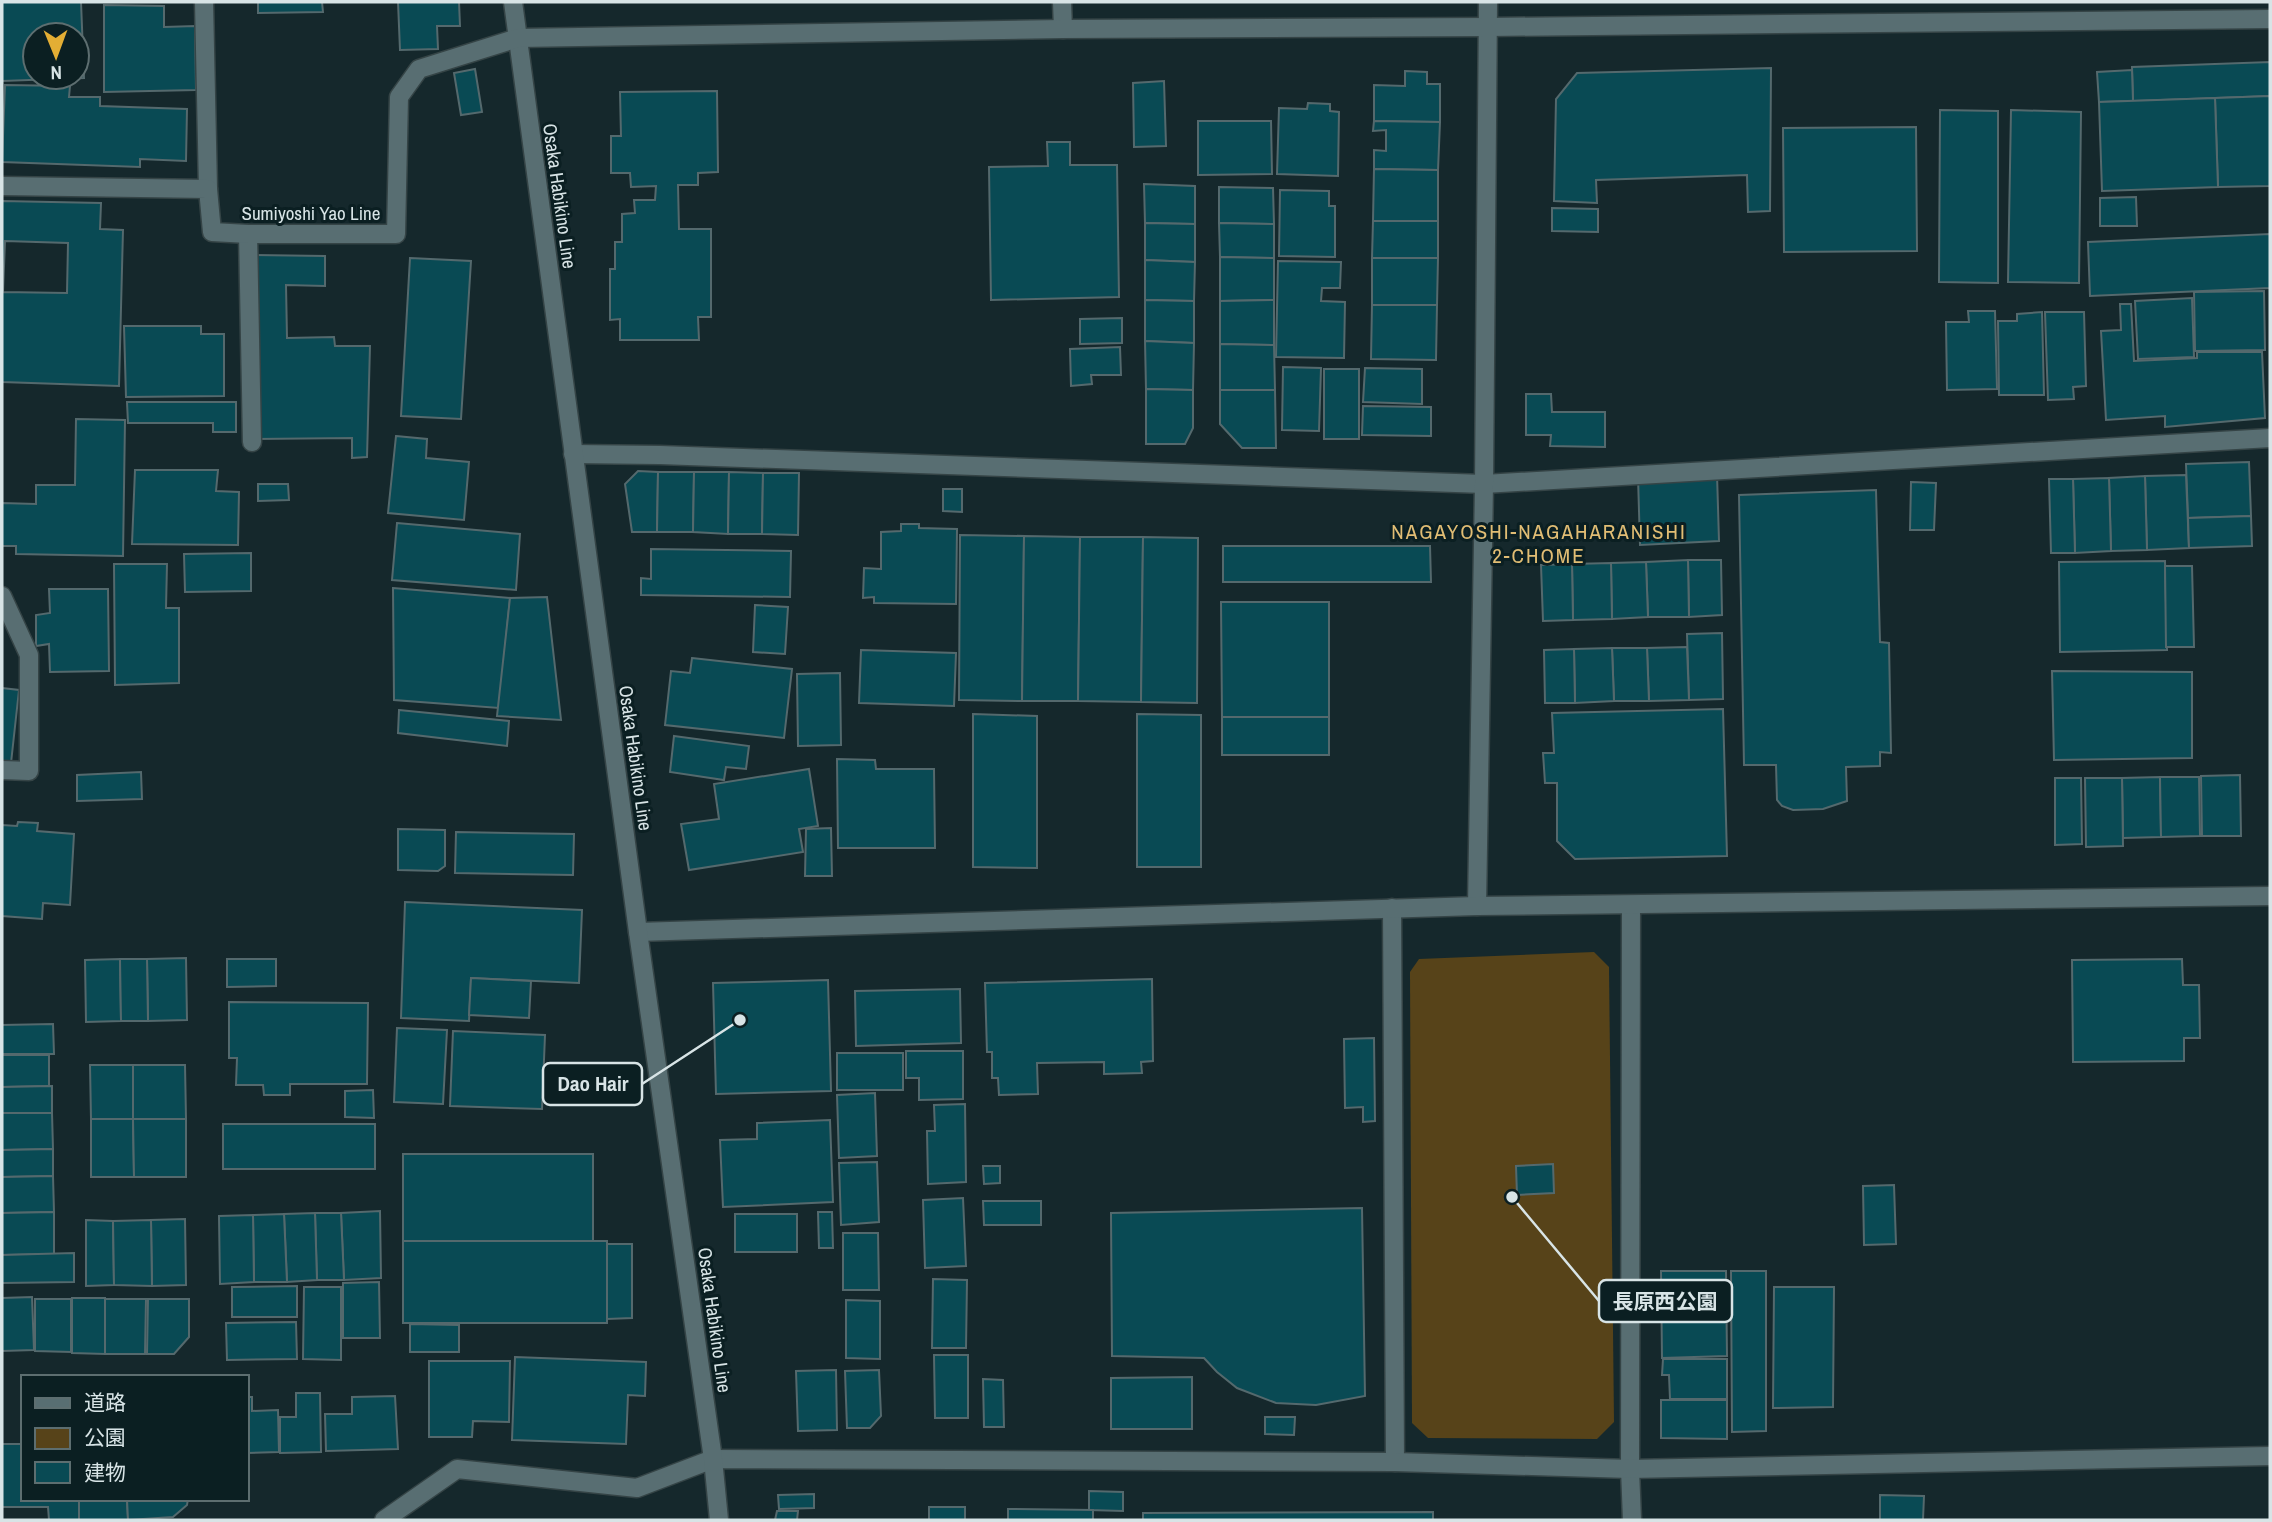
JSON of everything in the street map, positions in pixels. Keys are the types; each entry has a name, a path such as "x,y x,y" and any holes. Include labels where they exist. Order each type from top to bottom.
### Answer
{"street":[{"path":"2,186 208,189 204,2"},
{"name":"Osaka Habikino Line","path":"513,2 638,932 713,1459 719,1520"},
{"path":"1062,2 1063,29"},
{"path":"1477,906 1488,2"},
{"name":"Sumiyoshi Yao Line","path":"208,189 212,232 396,234 399,97 419,69 518,38 1063,29 2270,19"},
{"path":"248,234 251,442"},
{"path":"573,454 1484,484 2270,438"},
{"path":"2,596 29,655 29,771 2,770"},
{"path":"638,932 1477,906 2270,895"},
{"path":"1631,905 1632,1520"},
{"path":"1392,908 1395,1462"},
{"path":"384,1520 457,1469 637,1488 713,1459 1395,1462 1630,1469 2270,1456"}],"green space":[{"path":"1594,952 1609,967 1614,1422 1597,1439 1428,1438 1412,1423 1410,972 1419,959"}],"building":[{"path":"2,2 81,2 82,21 21,21 21,80 2,81"},
{"path":"258,2 322,2 323,12 258,13"},
{"path":"398,2 459,2 460,26 437,26 438,49 400,50"},
{"path":"104,5 164,6 164,27 195,26 196,90 104,92"},
{"path":"2270,62 2270,96 2133,101 2132,67"},
{"path":"1771,68 1770,211 1748,212 1747,175 1596,180 1597,203 1554,201 1556,99 1577,73"},
{"path":"475,69 482,112 461,115 454,73"},
{"path":"2132,70 2133,101 2099,102 2097,72"},
{"path":"1405,71 1427,72 1427,84 1440,84 1440,122 1374,121 1374,85 1405,86"},
{"path":"1164,81 1166,146 1134,147 1133,83"},
{"path":"5,85 21,85 21,91 70,91 69,97 100,97 100,106 187,109 186,161 140,159 140,167 2,162"},
{"path":"717,91 718,172 698,173 698,185 678,185 679,229 711,229 711,317 698,317 699,340 620,340 620,319 610,320 610,269 615,269 615,242 622,242 622,214 635,213 634,200 655,200 656,186 631,187 630,173 611,173 611,136 621,136 620,92"},
{"path":"2270,96 2270,186 2218,187 2215,98"},
{"path":"2215,98 2218,187 2102,191 2099,102"},
{"path":"1308,103 1330,104 1330,111 1339,112 1338,176 1277,174 1279,108 1307,109"},
{"path":"1940,110 1998,111 1998,283 1939,282"},
{"path":"2011,110 2081,112 2079,283 2008,282"},
{"path":"1198,121 1271,121 1272,174 1198,175"},
{"path":"1374,121 1440,122 1438,170 1374,169 1374,150 1386,151 1386,130 1373,131"},
{"path":"1916,127 1917,251 1784,252 1783,128"},
{"path":"1047,142 1070,142 1070,165 1117,165 1119,297 991,300 989,167 1048,166"},
{"path":"1374,169 1438,170 1438,221 1373,221"},
{"path":"1144,184 1195,186 1195,224 1145,223"},
{"path":"1219,187 1273,188 1274,224 1219,223"},
{"path":"1280,190 1329,191 1329,206 1335,206 1335,257 1279,256"},
{"path":"2136,197 2137,226 2100,226 2100,198"},
{"path":"2,201 101,203 100,229 123,230 119,386 2,382","holes":["5,241 68,243 67,293 3,292"]},
{"path":"1552,208 1598,209 1598,232 1552,231"},
{"path":"1373,221 1438,221 1438,258 1372,258"},
{"path":"1145,223 1195,224 1195,262 1145,260"},
{"path":"1219,223 1274,224 1274,258 1220,257"},
{"path":"2270,234 2270,288 2090,296 2088,242"},
{"path":"253,255 325,256 325,286 286,285 287,338 334,337 335,346 370,346 367,457 352,458 352,438 253,439"},
{"path":"1220,257 1274,258 1274,300 1220,301"},
{"path":"410,258 471,261 461,419 401,416"},
{"path":"1372,258 1438,258 1437,305 1372,305"},
{"path":"1145,260 1195,262 1194,301 1145,300"},
{"path":"1278,261 1341,262 1340,288 1322,288 1321,301 1345,302 1344,358 1276,357"},
{"path":"2264,291 2265,350 2195,351 2194,292"},
{"path":"2192,298 2194,357 2138,359 2135,301"},
{"path":"1145,300 1194,301 1194,343 1145,341"},
{"path":"1274,300 1274,345 1220,344 1220,301"},
{"path":"2120,304 2131,304 2134,361 2197,358 2197,352 2262,352 2265,418 2165,427 2165,416 2106,420 2101,331 2121,330"},
{"path":"1372,305 1437,305 1436,360 1371,359"},
{"path":"1968,311 1995,311 1997,389 1947,390 1946,322 1969,322"},
{"path":"2042,312 2044,395 1999,395 1998,321 2017,321 2017,314"},
{"path":"2045,312 2084,312 2086,386 2073,387 2074,399 2048,400"},
{"path":"1122,318 1122,343 1080,344 1080,319"},
{"path":"124,326 201,326 201,334 224,334 224,396 126,397"},
{"path":"1145,341 1194,343 1193,390 1146,389"},
{"path":"1220,344 1274,345 1275,390 1220,390"},
{"path":"1120,347 1121,375 1091,375 1092,384 1071,386 1070,349"},
{"path":"1283,367 1321,368 1319,431 1282,430"},
{"path":"1365,368 1422,369 1422,404 1363,402"},
{"path":"1324,369 1359,369 1359,439 1324,439"},
{"path":"1146,389 1193,390 1193,428 1185,444 1146,444"},
{"path":"1220,390 1275,390 1276,448 1242,448 1220,424"},
{"path":"1526,394 1551,394 1552,412 1605,412 1605,447 1550,446 1551,435 1526,435"},
{"path":"127,402 236,402 236,432 213,432 213,423 128,423"},
{"path":"1363,406 1431,407 1431,436 1362,435"},
{"path":"76,419 125,420 123,556 16,554 16,546 2,546 2,503 36,504 36,485 75,485"},
{"path":"396,436 427,439 426,458 469,462 464,520 388,513"},
{"path":"2249,462 2251,516 2188,518 2186,464"},
{"path":"135,470 218,470 216,491 239,492 238,545 132,544"},
{"path":"638,471 658,472 657,532 632,532 625,484"},
{"path":"658,472 694,472 693,532 657,532"},
{"path":"694,472 729,472 728,534 693,532"},
{"path":"729,472 763,473 762,534 728,534"},
{"path":"763,473 799,473 798,535 762,534"},
{"path":"1717,474 1719,541 1640,545 1638,477"},
{"path":"2186,475 2189,548 2147,550 2145,476"},
{"path":"2145,476 2147,550 2111,551 2109,478"},
{"path":"2109,478 2111,551 2075,553 2073,479"},
{"path":"2049,479 2073,479 2075,553 2051,553"},
{"path":"1911,482 1936,483 1934,530 1910,530"},
{"path":"258,484 288,484 289,500 258,501"},
{"path":"943,489 962,489 962,512 943,511"},
{"path":"1876,490 1880,642 1889,643 1891,753 1880,752 1880,766 1846,767 1847,801 1823,809 1793,810 1782,806 1777,800 1776,765 1744,765 1739,495"},
{"path":"2251,516 2252,546 2189,548 2188,518"},
{"path":"397,523 520,534 516,590 392,580"},
{"path":"901,524 919,524 919,528 957,529 956,604 874,603 874,597 863,598 864,568 881,569 881,532 901,531"},
{"path":"960,535 1024,536 1022,701 959,700"},
{"path":"1024,536 1080,537 1078,701 1022,701"},
{"path":"1080,537 1143,537 1141,702 1078,701"},
{"path":"1143,537 1198,538 1197,703 1141,702"},
{"path":"1223,546 1430,546 1431,582 1223,582"},
{"path":"651,549 791,551 790,597 641,595 641,578 651,579"},
{"path":"251,553 251,591 185,592 184,554"},
{"path":"1688,560 1721,560 1722,615 1689,617"},
{"path":"1688,560 1689,617 1648,617 1646,562"},
{"path":"2165,561 2167,650 2060,652 2059,562"},
{"path":"1646,562 1648,617 1612,619 1611,563"},
{"path":"1611,563 1612,619 1573,620 1572,564"},
{"path":"114,564 167,564 166,608 179,608 179,683 115,685"},
{"path":"1572,564 1573,620 1543,621 1541,565"},
{"path":"2165,566 2192,566 2194,647 2166,647"},
{"path":"393,588 510,598 499,708 394,700"},
{"path":"49,589 108,589 109,671 50,672 49,644 36,646 36,615 50,613"},
{"path":"547,597 561,720 497,716 510,598"},
{"path":"1221,602 1329,602 1329,717 1222,717"},
{"path":"755,605 788,607 785,654 753,652"},
{"path":"1722,633 1723,699 1689,700 1687,634"},
{"path":"1687,647 1689,700 1649,701 1647,648"},
{"path":"1612,648 1647,648 1649,701 1614,701"},
{"path":"1612,648 1614,701 1575,703 1574,649"},
{"path":"1574,649 1575,703 1545,703 1544,650"},
{"path":"861,650 956,653 954,706 859,703"},
{"path":"692,658 792,669 784,738 665,725 671,671 690,673"},
{"path":"2052,671 2192,672 2192,758 2054,760"},
{"path":"840,673 841,745 798,746 797,674"},
{"path":"2,688 19,690 11,763 2,761"},
{"path":"1723,709 1727,856 1575,859 1557,841 1557,783 1545,783 1543,753 1554,753 1552,713"},
{"path":"399,710 509,721 507,746 398,733"},
{"path":"973,714 1037,716 1037,868 973,867"},
{"path":"1137,714 1201,715 1201,867 1137,867"},
{"path":"1222,717 1329,717 1329,755 1222,755"},
{"path":"674,736 749,746 746,769 726,767 724,780 670,772"},
{"path":"837,759 875,760 876,769 934,769 935,848 838,848"},
{"path":"809,769 818,826 799,829 803,852 689,870 681,824 719,819 714,784"},
{"path":"141,772 142,799 77,801 77,775"},
{"path":"2240,775 2241,836 2202,836 2201,776"},
{"path":"2160,777 2161,837 2123,838 2122,778"},
{"path":"2160,777 2199,777 2200,836 2161,837"},
{"path":"2055,778 2081,778 2082,844 2055,845"},
{"path":"2085,778 2122,778 2123,846 2086,847"},
{"path":"18,822 38,823 37,831 74,834 70,905 43,903 42,919 2,916 2,825 17,826"},
{"path":"831,828 832,876 805,876 806,829"},
{"path":"398,829 445,830 445,866 438,871 398,870"},
{"path":"456,832 574,834 573,875 455,873"},
{"path":"405,902 582,910 579,983 471,978 469,1021 401,1018"},
{"path":"186,958 187,1020 148,1021 147,959"},
{"path":"120,959 121,1021 86,1022 85,960"},
{"path":"120,959 147,959 148,1021 121,1021"},
{"path":"227,959 276,959 276,986 227,987"},
{"path":"2182,959 2183,985 2199,985 2200,1038 2184,1038 2184,1061 2073,1062 2072,960"},
{"path":"471,978 531,981 529,1018 469,1015"},
{"path":"1152,979 1153,1061 1141,1062 1142,1073 1104,1074 1104,1062 1037,1063 1038,1094 999,1095 998,1078 992,1078 992,1052 987,1052 985,983"},
{"path":"828,980 831,1091 716,1094 713,983"},
{"path":"960,989 961,1043 856,1046 855,991"},
{"path":"229,1002 368,1003 367,1084 290,1084 290,1095 264,1095 263,1085 236,1085 237,1058 229,1058"},
{"path":"53,1024 54,1054 2,1054 2,1025"},
{"path":"397,1028 447,1030 443,1104 394,1102"},
{"path":"453,1031 545,1035 542,1109 450,1106"},
{"path":"1374,1038 1375,1121 1363,1122 1363,1107 1345,1108 1344,1039"},
{"path":"906,1051 963,1051 963,1099 919,1100 919,1078 906,1078"},
{"path":"837,1053 903,1053 903,1090 837,1090"},
{"path":"2,1055 49,1055 49,1086 2,1087"},
{"path":"90,1065 133,1065 133,1119 91,1119"},
{"path":"133,1065 185,1065 186,1119 133,1119"},
{"path":"52,1086 52,1113 2,1113 2,1087"},
{"path":"373,1090 374,1118 345,1117 345,1091"},
{"path":"875,1093 877,1156 839,1158 837,1095"},
{"path":"965,1104 966,1182 928,1184 927,1131 935,1131 934,1105"},
{"path":"2,1113 52,1113 53,1149 2,1150"},
{"path":"91,1119 133,1119 134,1177 91,1177"},
{"path":"133,1119 186,1119 186,1177 134,1177"},
{"path":"830,1120 833,1202 723,1207 720,1140 757,1139 757,1123"},
{"path":"223,1124 375,1124 375,1169 223,1169"},
{"path":"53,1149 53,1176 2,1177 2,1150"},
{"path":"403,1154 593,1154 593,1241 403,1241"},
{"path":"877,1162 879,1222 841,1225 839,1163"},
{"path":"1553,1164 1554,1193 1517,1195 1516,1166"},
{"path":"983,1166 1000,1166 1000,1183 984,1184"},
{"path":"53,1176 54,1212 2,1213 2,1177"},
{"path":"1894,1185 1896,1244 1864,1245 1863,1186"},
{"path":"963,1198 966,1266 925,1268 923,1200"},
{"path":"983,1201 1041,1201 1041,1225 984,1225"},
{"path":"1362,1208 1365,1396 1316,1405 1276,1403 1237,1388 1204,1358 1112,1356 1111,1213"},
{"path":"380,1211 381,1278 344,1280 341,1213"},
{"path":"54,1212 54,1254 2,1255 2,1213"},
{"path":"818,1212 832,1212 833,1248 819,1248"},
{"path":"315,1213 341,1213 344,1280 317,1280"},
{"path":"315,1213 317,1280 287,1282 284,1214"},
{"path":"284,1214 287,1282 254,1282 253,1215"},
{"path":"735,1214 797,1214 797,1252 735,1252"},
{"path":"253,1215 254,1282 220,1284 219,1216"},
{"path":"185,1219 186,1285 152,1286 151,1220"},
{"path":"86,1220 113,1221 114,1285 86,1286"},
{"path":"151,1220 152,1286 114,1285 113,1221"},
{"path":"843,1233 878,1233 879,1290 843,1290"},
{"path":"403,1241 607,1241 607,1323 403,1323"},
{"path":"607,1244 632,1244 632,1318 607,1319"},
{"path":"74,1253 74,1282 2,1283 2,1255"},
{"path":"1661,1271 1726,1271 1727,1356 1662,1358"},
{"path":"1731,1271 1766,1271 1766,1431 1732,1432"},
{"path":"933,1279 967,1280 966,1348 932,1348"},
{"path":"379,1282 380,1338 343,1338 343,1283"},
{"path":"297,1286 297,1317 232,1317 232,1287"},
{"path":"304,1287 341,1287 341,1360 303,1359"},
{"path":"1774,1287 1834,1287 1833,1407 1773,1408"},
{"path":"32,1297 34,1350 2,1351 2,1298"},
{"path":"72,1298 105,1298 105,1354 72,1353"},
{"path":"35,1299 71,1299 71,1352 35,1351"},
{"path":"105,1299 146,1299 145,1354 105,1354"},
{"path":"148,1299 189,1299 189,1337 174,1354 147,1354"},
{"path":"846,1300 880,1301 880,1359 846,1358"},
{"path":"296,1322 297,1359 227,1360 226,1323"},
{"path":"410,1324 459,1325 459,1352 410,1352"},
{"path":"934,1355 968,1355 968,1418 935,1418"},
{"path":"515,1357 646,1362 645,1396 628,1395 626,1444 512,1440"},
{"path":"1663,1359 1727,1359 1727,1399 1670,1399 1669,1375 1662,1375"},
{"path":"429,1361 510,1361 509,1422 473,1421 472,1437 429,1437"},
{"path":"836,1370 837,1430 798,1431 796,1371"},
{"path":"879,1370 881,1416 870,1428 847,1428 845,1371"},
{"path":"1192,1377 1192,1429 1111,1429 1111,1378"},
{"path":"983,1379 1003,1380 1004,1427 984,1427"},
{"path":"296,1393 320,1393 321,1452 280,1453 280,1417 296,1417"},
{"path":"395,1396 398,1449 326,1451 325,1414 352,1414 352,1397"},
{"path":"248,1397 252,1397 252,1411 278,1410 279,1452 248,1453"},
{"path":"1661,1400 1727,1400 1727,1439 1661,1438"},
{"path":"1265,1417 1295,1417 1294,1435 1265,1434"},
{"path":"2,1444 21,1444 21,1501 79,1501 79,1520 49,1520 48,1507 2,1507"},
{"path":"1089,1491 1123,1492 1123,1511 1089,1510"},
{"path":"814,1494 814,1508 779,1509 778,1495"},
{"path":"1880,1495 1924,1496 1923,1520 1880,1520"},
{"path":"79,1501 127,1501 128,1520 79,1520"},
{"path":"127,1501 188,1501 187,1505 173,1517 128,1520"},
{"path":"929,1507 965,1507 965,1520 929,1520"},
{"path":"1008,1509 1093,1510 1093,1520 1008,1520"},
{"path":"777,1511 798,1511 797,1520 775,1520"},
{"path":"1433,1512 1433,1520 1143,1520 1143,1513"}],"place":[{"name":"Dao Hair","path":"740,1020"},
{"name":"長原西公園","path":"1512,1197"}],"district":[{"name":"NAGAYOSHI-NAGAHARANISHI 2-CHOME","path":"1539,544"}]}
